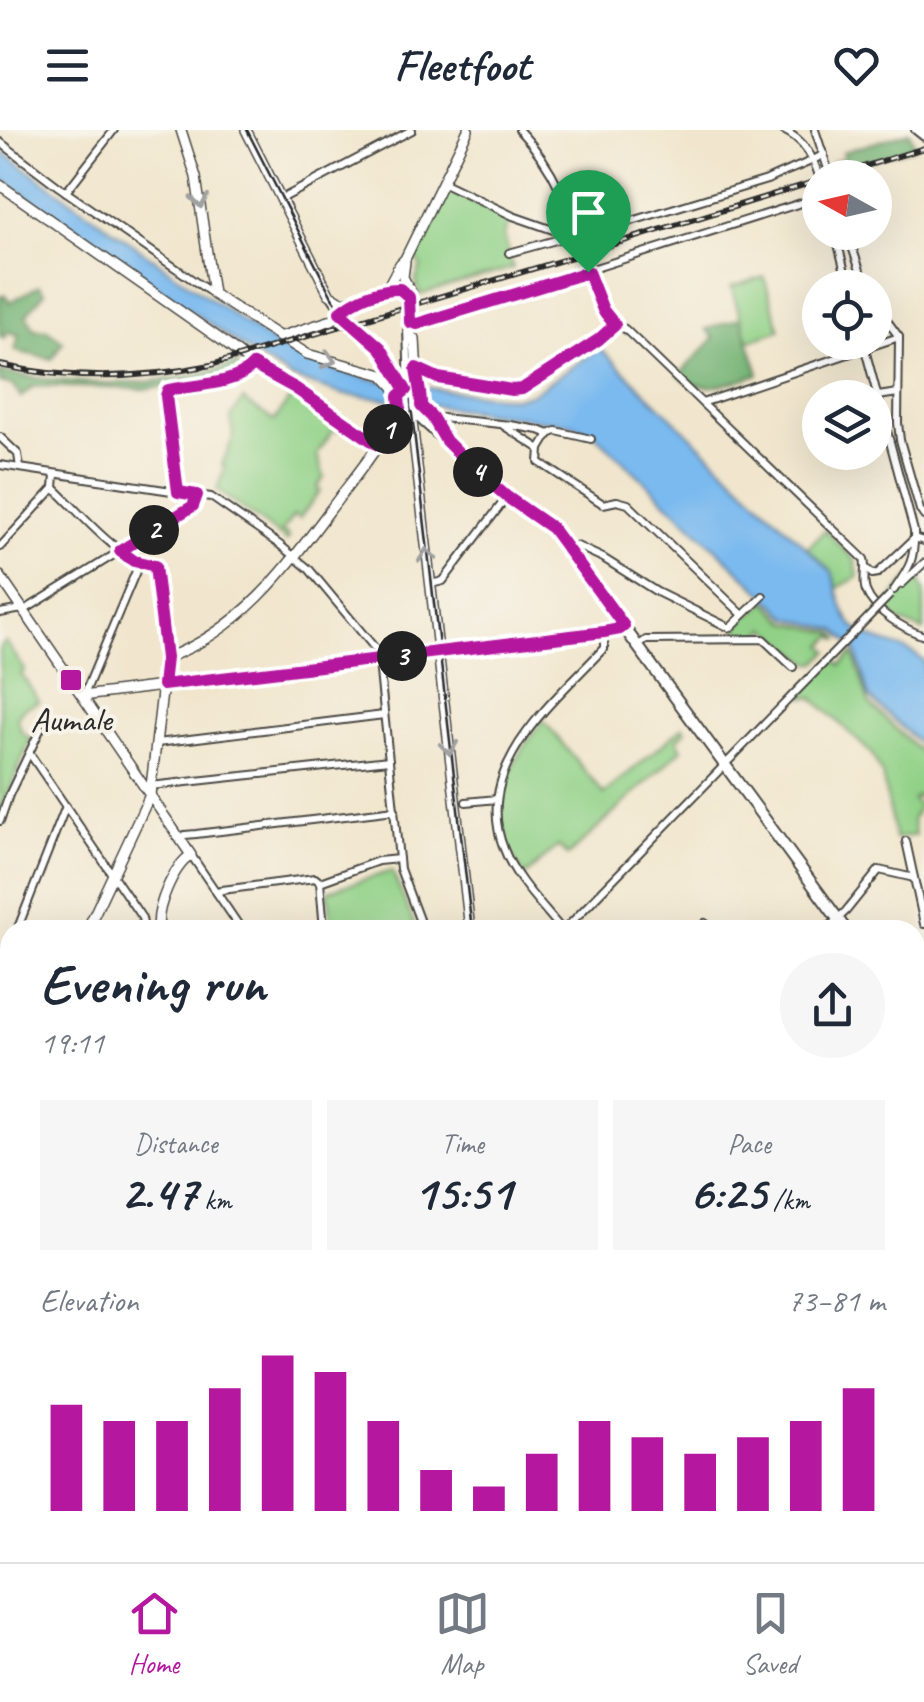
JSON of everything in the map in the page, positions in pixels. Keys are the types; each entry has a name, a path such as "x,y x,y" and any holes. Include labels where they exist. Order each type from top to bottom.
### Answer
{"main road":[{"path":"409,399 432,417 446,441"},
{"path":"409,399 446,441 507,497 552,528 838,919"}],"street":[{"path":"66,192 114,130"},
{"path":"181,130 196,177 213,294"},
{"path":"246,130 329,294 340,312 381,348 409,399"},
{"path":"280,199 412,130"},
{"path":"468,130 399,276 406,300 409,399 469,920"},
{"path":"519,130 561,191 603,310 615,325 625,328 642,343 864,559 865,586 870,598 894,621 924,636"},
{"path":"815,130 826,160"},
{"path":"914,130 924,133"},
{"path":"788,131 802,142 814,160 824,154"},
{"path":"788,131 801,136"},
{"path":"0,142 213,294 306,354 385,378 409,399"},
{"path":"442,182 513,216 576,238 768,180 802,164"},
{"path":"0,185 228,348 378,445"},
{"path":"412,323 588,272 802,202"},
{"path":"509,253 556,240 560,233"},
{"path":"840,250 845,269 857,267"},
{"path":"852,250 858,270"},
{"path":"385,290 405,259"},
{"path":"166,658 236,618 271,586 409,399 416,368 410,332 413,297 403,277 405,259"},
{"path":"202,286 208,282 210,273"},
{"path":"279,337 332,320 346,306 385,290 401,290 409,297 412,323"},
{"path":"329,294 342,302 361,299"},
{"path":"416,368 438,378 522,389 615,325"},
{"path":"892,327 899,336 900,440 924,516"},
{"path":"892,338 899,336"},
{"path":"702,404 825,360"},
{"path":"178,492 167,391 237,376 253,365"},
{"path":"892,395 898,394"},
{"path":"432,417 549,434"},
{"path":"503,425 540,449"},
{"path":"591,439 556,431 549,434 538,459 603,504 618,500 628,504 742,615"},
{"path":"0,437 18,454 20,468"},
{"path":"892,446 914,538 910,568 892,592"},
{"path":"0,465 217,500 306,566 375,648 399,859 419,920"},
{"path":"0,547 54,488 55,474"},
{"path":"54,488 120,551 139,563 155,566 166,658 150,790 92,920"},
{"path":"0,614 28,608 193,506 197,495"},
{"path":"431,584 443,581 507,497"},
{"path":"866,569 878,573 914,538"},
{"path":"914,538 924,540"},
{"path":"568,550 577,546 603,558 657,592 730,628 733,640"},
{"path":"573,920 924,562"},
{"path":"83,696 139,563"},
{"path":"0,576 150,790 235,920"},
{"path":"730,628 763,596"},
{"path":"83,696 604,632 624,626"},
{"path":"555,920 506,854 499,832 497,798 505,766 518,742 604,648 604,632"},
{"path":"639,646 646,640 764,640 793,668"},
{"path":"155,742 384,715"},
{"path":"0,821 41,728"},
{"path":"30,754 142,920"},
{"path":"150,790 390,760"},
{"path":"135,773 151,770"},
{"path":"466,802 497,798"},
{"path":"21,920 66,805"},
{"path":"180,839 395,810"},
{"path":"906,841 923,920"},
{"path":"157,920 178,865 190,854"},
{"path":"320,882 378,861 399,859"},
{"path":"838,919 879,870 918,884"},
{"path":"216,893 314,878 320,882"},
{"path":"320,882 323,920"}],"green space":[{"path":"910,132 915,147 872,160 838,160 844,158 843,152"},
{"path":"447,189 510,220 504,235 513,268 419,295 416,280 421,266 414,258"},
{"path":"764,277 780,330 748,341 731,287"},
{"path":"39,286 45,292 26,315 35,329 47,330 63,341 52,359 15,351 19,335 7,332 4,338 0,336 0,296 5,295 10,302"},
{"path":"741,318 759,374 707,386 688,382 679,375 714,338 706,329"},
{"path":"239,363 237,373 195,384 144,389 34,386 21,397 13,385 0,382 0,372 70,381 140,382 193,376"},
{"path":"294,393 342,425 338,431 334,429 317,454 324,477 317,488 320,491 299,519 294,515 282,531 289,537 287,541 217,490 233,438 231,417 243,400 274,421"},
{"path":"825,530 855,560 858,577 837,588 832,572 807,548"},
{"path":"917,573 924,592 924,631 895,620 884,610"},
{"path":"766,601 787,622 834,633 840,639 833,636 824,645 829,651 817,663 810,663 767,628 760,635 741,634 740,622"},
{"path":"6,642 39,701 24,708 17,717 22,733 31,738 0,814 0,646"},
{"path":"853,653 869,703 924,756 924,802 917,796 913,800 919,807 912,819 915,835 895,839 882,774 871,753 812,697 803,697 807,687 834,660 841,665"},
{"path":"543,720 604,794 683,727 686,731 677,740 682,749 568,856 558,846 525,876 503,832 502,795 507,777"},
{"path":"392,871 413,920 331,920 328,891"}],"water":[{"path":"0,150 271,342 326,367 389,382 515,398 533,393 600,348 832,572 843,608 855,628 924,661 924,748 869,697 855,648 836,630 789,618 596,435 571,424 345,395 292,378 0,178"}],"tram line":[{"path":"247,130 332,297 385,349 410,397 471,920"}],"railway":[{"path":"885,160 924,148"},
{"path":"0,365 53,374 106,376 211,365 802,186"}],"place":[{"name":"Aumale","path":"71,680"}],"route":[{"path":"588,272 603,310 615,325 598,340 522,389 438,378 416,368 418,394 421,406 446,441 466,461 507,497 552,528 624,626 604,632 163,685 166,658 155,566 134,561 120,551 195,502 197,495 178,492 168,390 237,376 253,365 295,388 378,445 400,408 399,396 406,390 381,348 340,312 346,306 391,288 400,289 409,297 410,322 417,324 588,272"}]}
